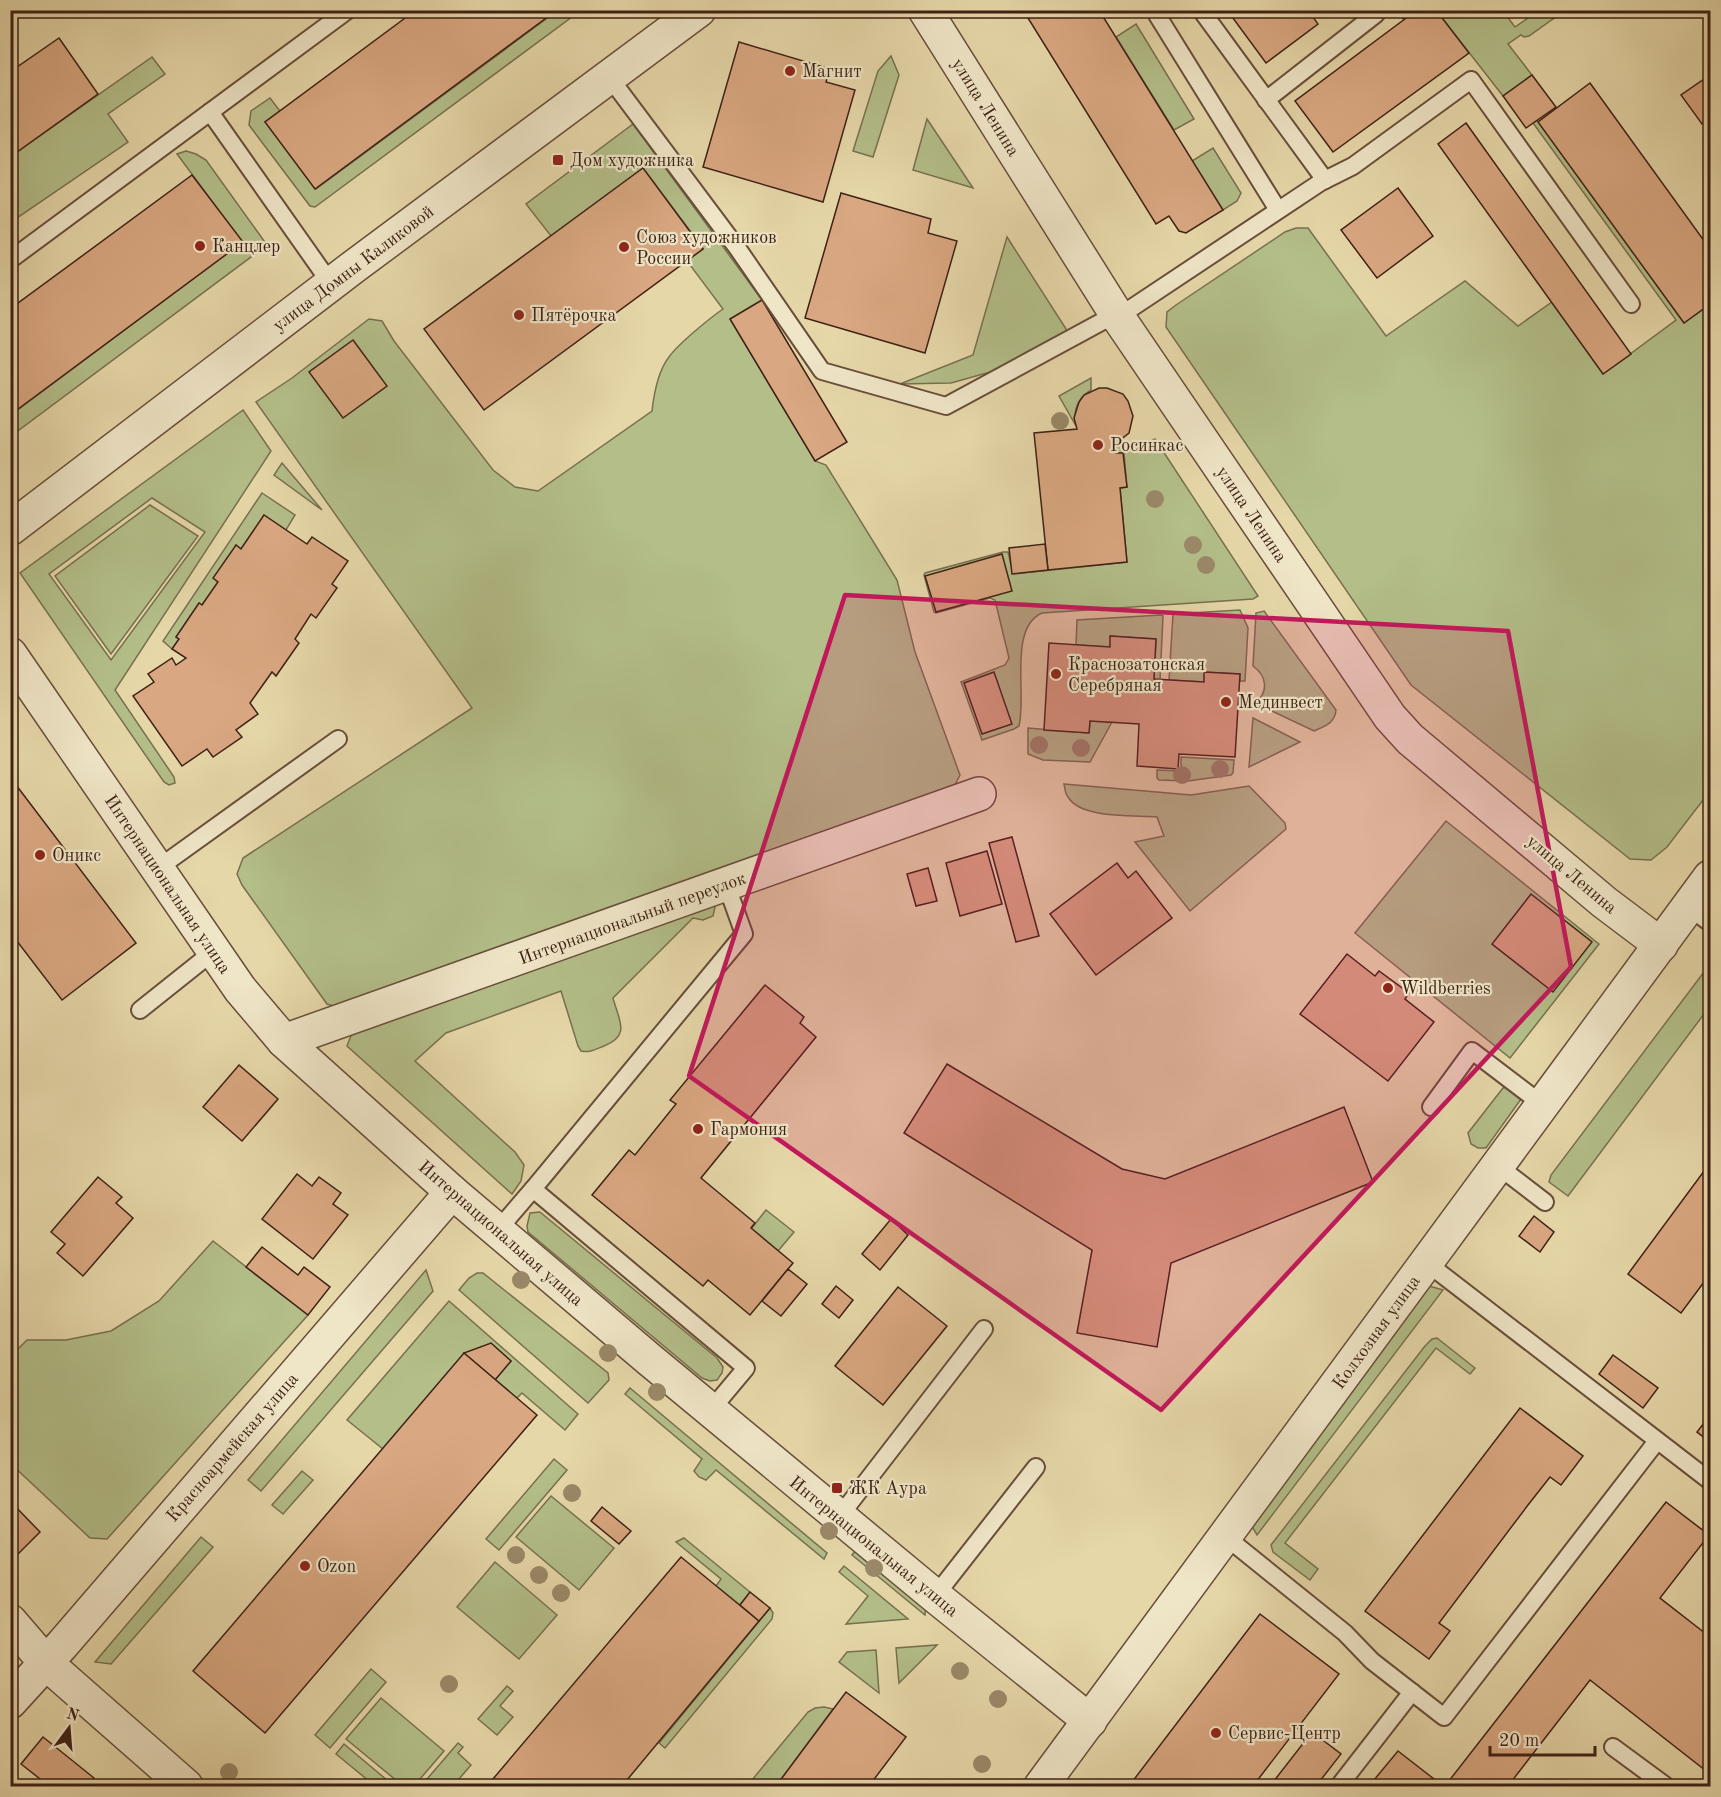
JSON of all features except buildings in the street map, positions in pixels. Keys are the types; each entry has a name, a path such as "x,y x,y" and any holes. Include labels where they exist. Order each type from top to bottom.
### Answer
{"street":[{"name":"улица Домны Каликовой","path":"10,530 331,284 699,10"},
{"name":"улица Ленина","path":"925,10 1117,315 1400,729 1604,902 1661,945"},
{"name":"Интернациональная улица","path":"10,654 240,989 284,1041 452,1192 710,1411 1090,1721"},
{"name":"Интернациональный переулок","path":"284,1041 979,794"},
{"name":"Колхозная улица","path":"1041,1786 1661,945 1700,915 1710,877"},
{"name":"Красноармейская улица","path":"10,1702 452,1192"},
{"path":"10,1621 46,1663 186,1786"}],"lane":[{"path":"10,260 348,10"},
{"path":"1154,10 1278,210"},
{"path":"1201,10 1324,180"},
{"path":"1266,100 1376,14 1373,10"},
{"path":"610,78 738,249 822,371 946,406 1117,315 1324,180 1353,166 1471,80 1630,304"},
{"path":"210,112 331,284"},
{"path":"158,868 338,739"},
{"path":"497,1231 744,934 726,884"},
{"path":"140,1010 214,951"},
{"path":"1431,1107 1472,1051 1543,1105"},
{"path":"1498,1166 1545,1202"},
{"path":"533,1189 746,1368 710,1411"},
{"path":"1427,1263 1710,1481"},
{"path":"839,1517 984,1329"},
{"path":"1226,1537 1345,1633 1372,1661 1444,1717 1656,1441"},
{"path":"935,1596 1036,1467"},
{"path":"1339,1786 1412,1692"},
{"path":"1613,1747 1666,1786"}],"highlighted area":[{"path":"845,595 1508,631 1571,967 1161,1410 689,1076"}],"green space":[{"path":"557,11 580,11 315,207 310,206 249,125 251,111 270,98 280,111 265,122 316,189"},
{"path":"1444,11 1503,11 1515,27 1538,11 1564,11 1529,36 1521,35 1508,44 1532,75 1503,96 1439,14"},
{"path":"1136,24 1194,119 1174,130 1116,37"},
{"path":"891,56 899,75 873,157 853,151 878,71"},
{"path":"152,57 165,74 108,114 128,142 11,222 10,157"},
{"path":"927,119 973,188 913,170"},
{"path":"1537,120 1684,323 1710,304 1710,791 1667,847 1651,860 1630,859 1411,685 1166,327 1167,312 1176,305 1285,232 1296,228 1308,228 1386,336 1465,281 1518,326 1552,302 1603,374 1676,320 1533,123"},
{"path":"633,124 762,300 730,319 815,461 826,465 897,580 915,652 960,775 955,785 943,791 337,1007 327,1004 242,885 237,874 243,858 472,708 256,402 292,378 369,319 382,321 394,341 493,470 515,487 538,491 652,411 659,375 669,357 687,338 723,309 687,261 703,248 643,168 551,236 526,204"},
{"path":"1213,148 1241,193 1237,201 1223,210 1192,161"},
{"path":"186,151 206,160 267,245 11,436 11,415 242,242 177,154"},
{"path":"1007,237 1068,332 994,371 951,383 900,384 973,355"},
{"path":"1091,378 1091,390 1082,397 1077,405 1076,426 1059,396"},
{"path":"243,410 271,451 115,690 174,777 175,783 169,785 164,782 20,573","holes":["152,498 205,532 111,660 49,574"]},
{"path":"1155,439 1258,596 1253,599 1042,613 1032,621 1025,633 1022,647 1019,726 982,740 961,682 1005,665 1009,658 995,600 990,598 936,613 925,573 1003,552 1008,552 1013,574 1127,562 1120,488 1127,487 1124,453 1116,453 1115,444 1136,448"},
{"path":"282,463 322,510 274,475"},
{"path":"262,493 295,515 286,530 264,515 241,549 236,545 218,582 202,605 199,603 176,637 179,639 172,649 163,641"},
{"path":"150,505 198,536 111,654 55,576"},
{"path":"1240,610 1248,628 1245,681 1240,681 1240,674 1205,672 1204,682 1169,680 1173,614"},
{"path":"1264,611 1336,710 1334,718 1326,726 1314,731 1255,703 1260,699 1264,689 1261,674 1253,666 1256,613"},
{"path":"1163,616 1160,680 1154,679 1156,639 1111,636 1110,647 1076,645 1077,620"},
{"path":"1253,718 1300,742 1249,767"},
{"path":"1090,721 1112,722 1090,762 1043,760 1028,754 1028,728 1089,733"},
{"path":"1181,757 1234,760 1233,773 1188,781 1157,778 1157,770 1181,771"},
{"path":"1064,784 1191,795 1249,786 1285,823 1286,829 1190,911 1135,842 1164,836 1157,817 1109,814 1084,809 1068,797"},
{"path":"1446,821 1599,944 1510,1058 1355,933"},
{"path":"714,901 713,916 703,920 693,918 613,998 621,1026 618,1037 612,1042 593,1050 581,1051 561,991 446,1033 415,1061 515,1152 524,1165 521,1181 512,1194 347,1046 352,1033"},
{"path":"1710,964 1710,1006 1568,1196 1549,1182 1551,1175"},
{"path":"1509,1087 1520,1093 1521,1099 1486,1148 1478,1148 1471,1144 1468,1133 1503,1088"},
{"path":"766,1210 794,1232 778,1251 751,1229"},
{"path":"540,1212 717,1358 723,1367 717,1380 710,1381 702,1378 528,1232 530,1213"},
{"path":"213,1241 308,1315 107,1539 90,1538 11,1464 10,1357 27,1340 66,1340 111,1331 159,1301"},
{"path":"426,1270 433,1291 261,1491 248,1480"},
{"path":"477,1273 483,1273 608,1373 609,1380 588,1403 459,1290 469,1278"},
{"path":"1429,1286 1443,1290 1257,1535 1250,1523"},
{"path":"449,1301 578,1414 565,1430 522,1393 517,1398 495,1380 511,1361 491,1344 383,1449 347,1420"},
{"path":"1437,1338 1475,1368 1470,1374 1436,1348 1285,1543 1318,1569 1310,1580 1273,1552 1271,1545 1425,1346 1432,1339"},
{"path":"630,1388 827,1553 824,1559 716,1470 706,1480 699,1477 694,1471 702,1459 625,1394"},
{"path":"554,1459 567,1470 499,1550 486,1539"},
{"path":"302,1471 313,1480 283,1514 272,1505"},
{"path":"551,1496 614,1548 579,1590 516,1537"},
{"path":"201,1537 213,1547 111,1664 95,1662"},
{"path":"684,1538 750,1592 740,1605 716,1586 721,1579 676,1542"},
{"path":"856,1550 926,1603 925,1615 852,1555"},
{"path":"495,1562 557,1615 519,1659 457,1607"},
{"path":"844,1566 908,1619 846,1624 868,1596 839,1572"},
{"path":"770,1608 773,1613 772,1619 665,1748 659,1743"},
{"path":"937,1645 899,1683 896,1648"},
{"path":"876,1650 879,1693 839,1662 847,1652"},
{"path":"371,1669 386,1682 330,1748 315,1735"},
{"path":"507,1686 513,1691 500,1706 513,1717 497,1735 478,1719"},
{"path":"381,1698 444,1751 414,1786 403,1786 346,1739"},
{"path":"824,1707 833,1709 776,1786 747,1786 808,1712"},
{"path":"458,1743 463,1747 458,1753 471,1765 453,1786 421,1786"},
{"path":"344,1744 394,1786 375,1786 336,1754"}],"place":[{"name":"Магнит","path":"790,71"},
{"name":"Дом художника","path":"558,160"},
{"name":"Канцлер","path":"200,246"},
{"name":"Союз художников России","path":"624,247"},
{"name":"Пятёрочка","path":"519,315"},
{"name":"Росинкас","path":"1098,445"},
{"name":"Краснозатонская Серебряная","path":"1056,674"},
{"name":"Мединвест","path":"1226,702"},
{"name":"Оникс","path":"40,855"},
{"name":"Wildberries","path":"1388,988"},
{"name":"Гармония","path":"698,1129"},
{"name":"ЖК Аура","path":"837,1488"},
{"name":"Ozon","path":"305,1566"},
{"name":"Сервис-Центр","path":"1216,1733"}]}
